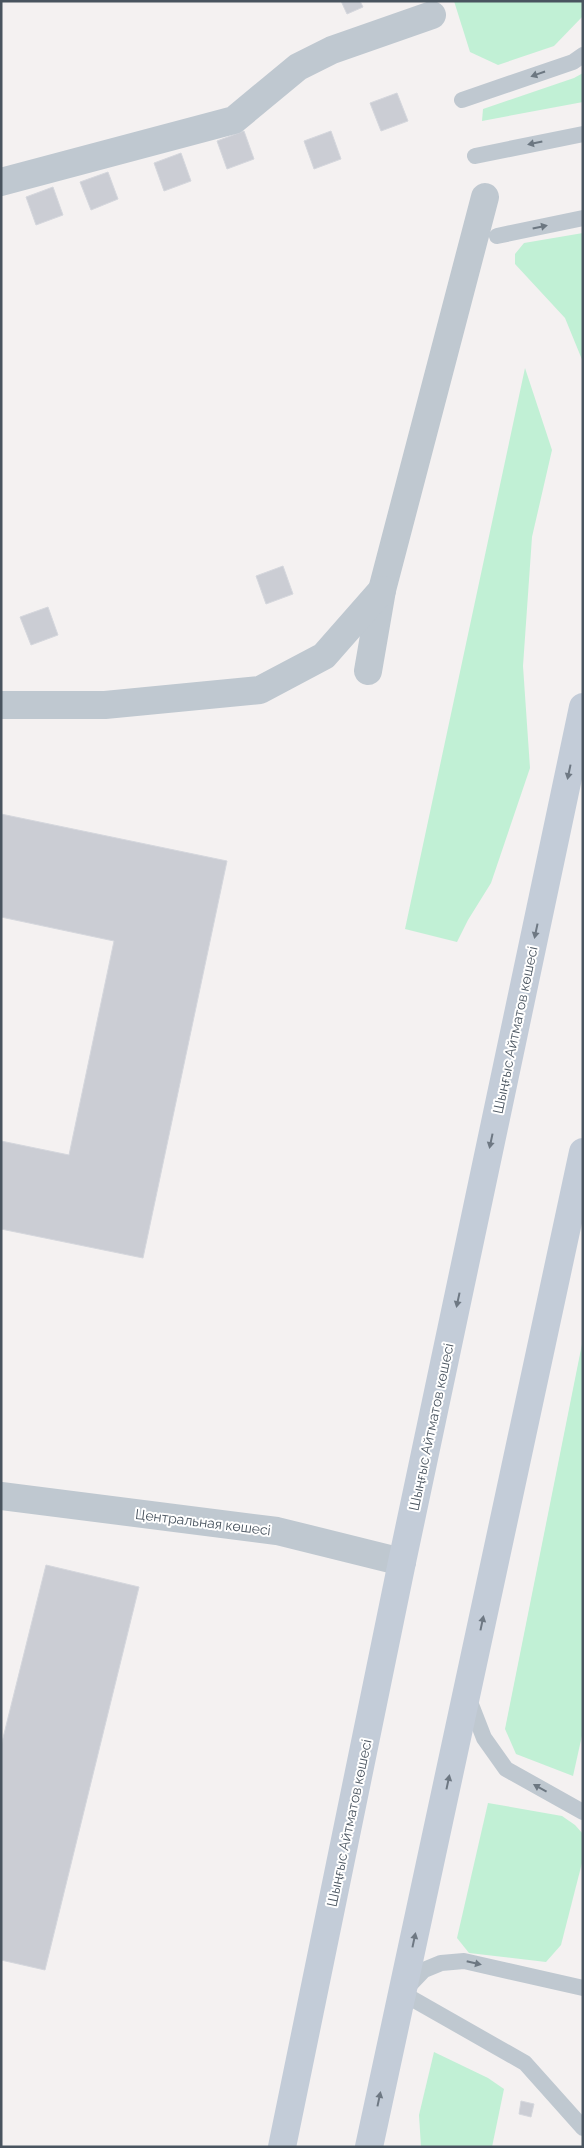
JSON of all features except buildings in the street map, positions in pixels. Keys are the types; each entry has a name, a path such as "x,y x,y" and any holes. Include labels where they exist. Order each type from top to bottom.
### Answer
{"main road":[{"name":"Шыңғыс Айтматов көшесі","path":"282,2147 402,1562 583,707"},
{"path":"369,2147 583,1152"}],"street":[{"path":"1,182 234,120 298,67 332,50 432,14"},
{"path":"368,671 382,590 485,197"},
{"path":"1,705 105,705 260,690 324,656 382,590"},
{"name":"Центральная көшесі","path":"1,1496 277,1531 402,1562"}],"lane":[{"path":"462,100 573,62 583,55"},
{"path":"475,156 583,134"},
{"path":"497,236 583,218"},
{"path":"467,1694 484,1738 506,1769 583,1812"},
{"path":"583,1988 464,1961 441,1963 424,1970 402,1993 526,2063 583,2128"}],"green space":[{"path":"454,1 583,1 583,16 554,46 498,65 470,52"},
{"path":"583,73 583,102 482,121 483,109 574,78"},
{"path":"583,233 583,362 565,318 515,264 515,254 524,243"},
{"path":"525,368 552,450 532,537 523,666 530,768 491,883 457,942 405,929"},
{"path":"583,1339 583,1731 573,1776 516,1754 505,1729"},
{"path":"488,1803 562,1816 575,1825 583,1834 583,1859 561,1945 546,1962 469,1953 457,1938"},
{"path":"434,2052 488,2078 504,2089 492,2147 421,2147 419,2115"}]}
